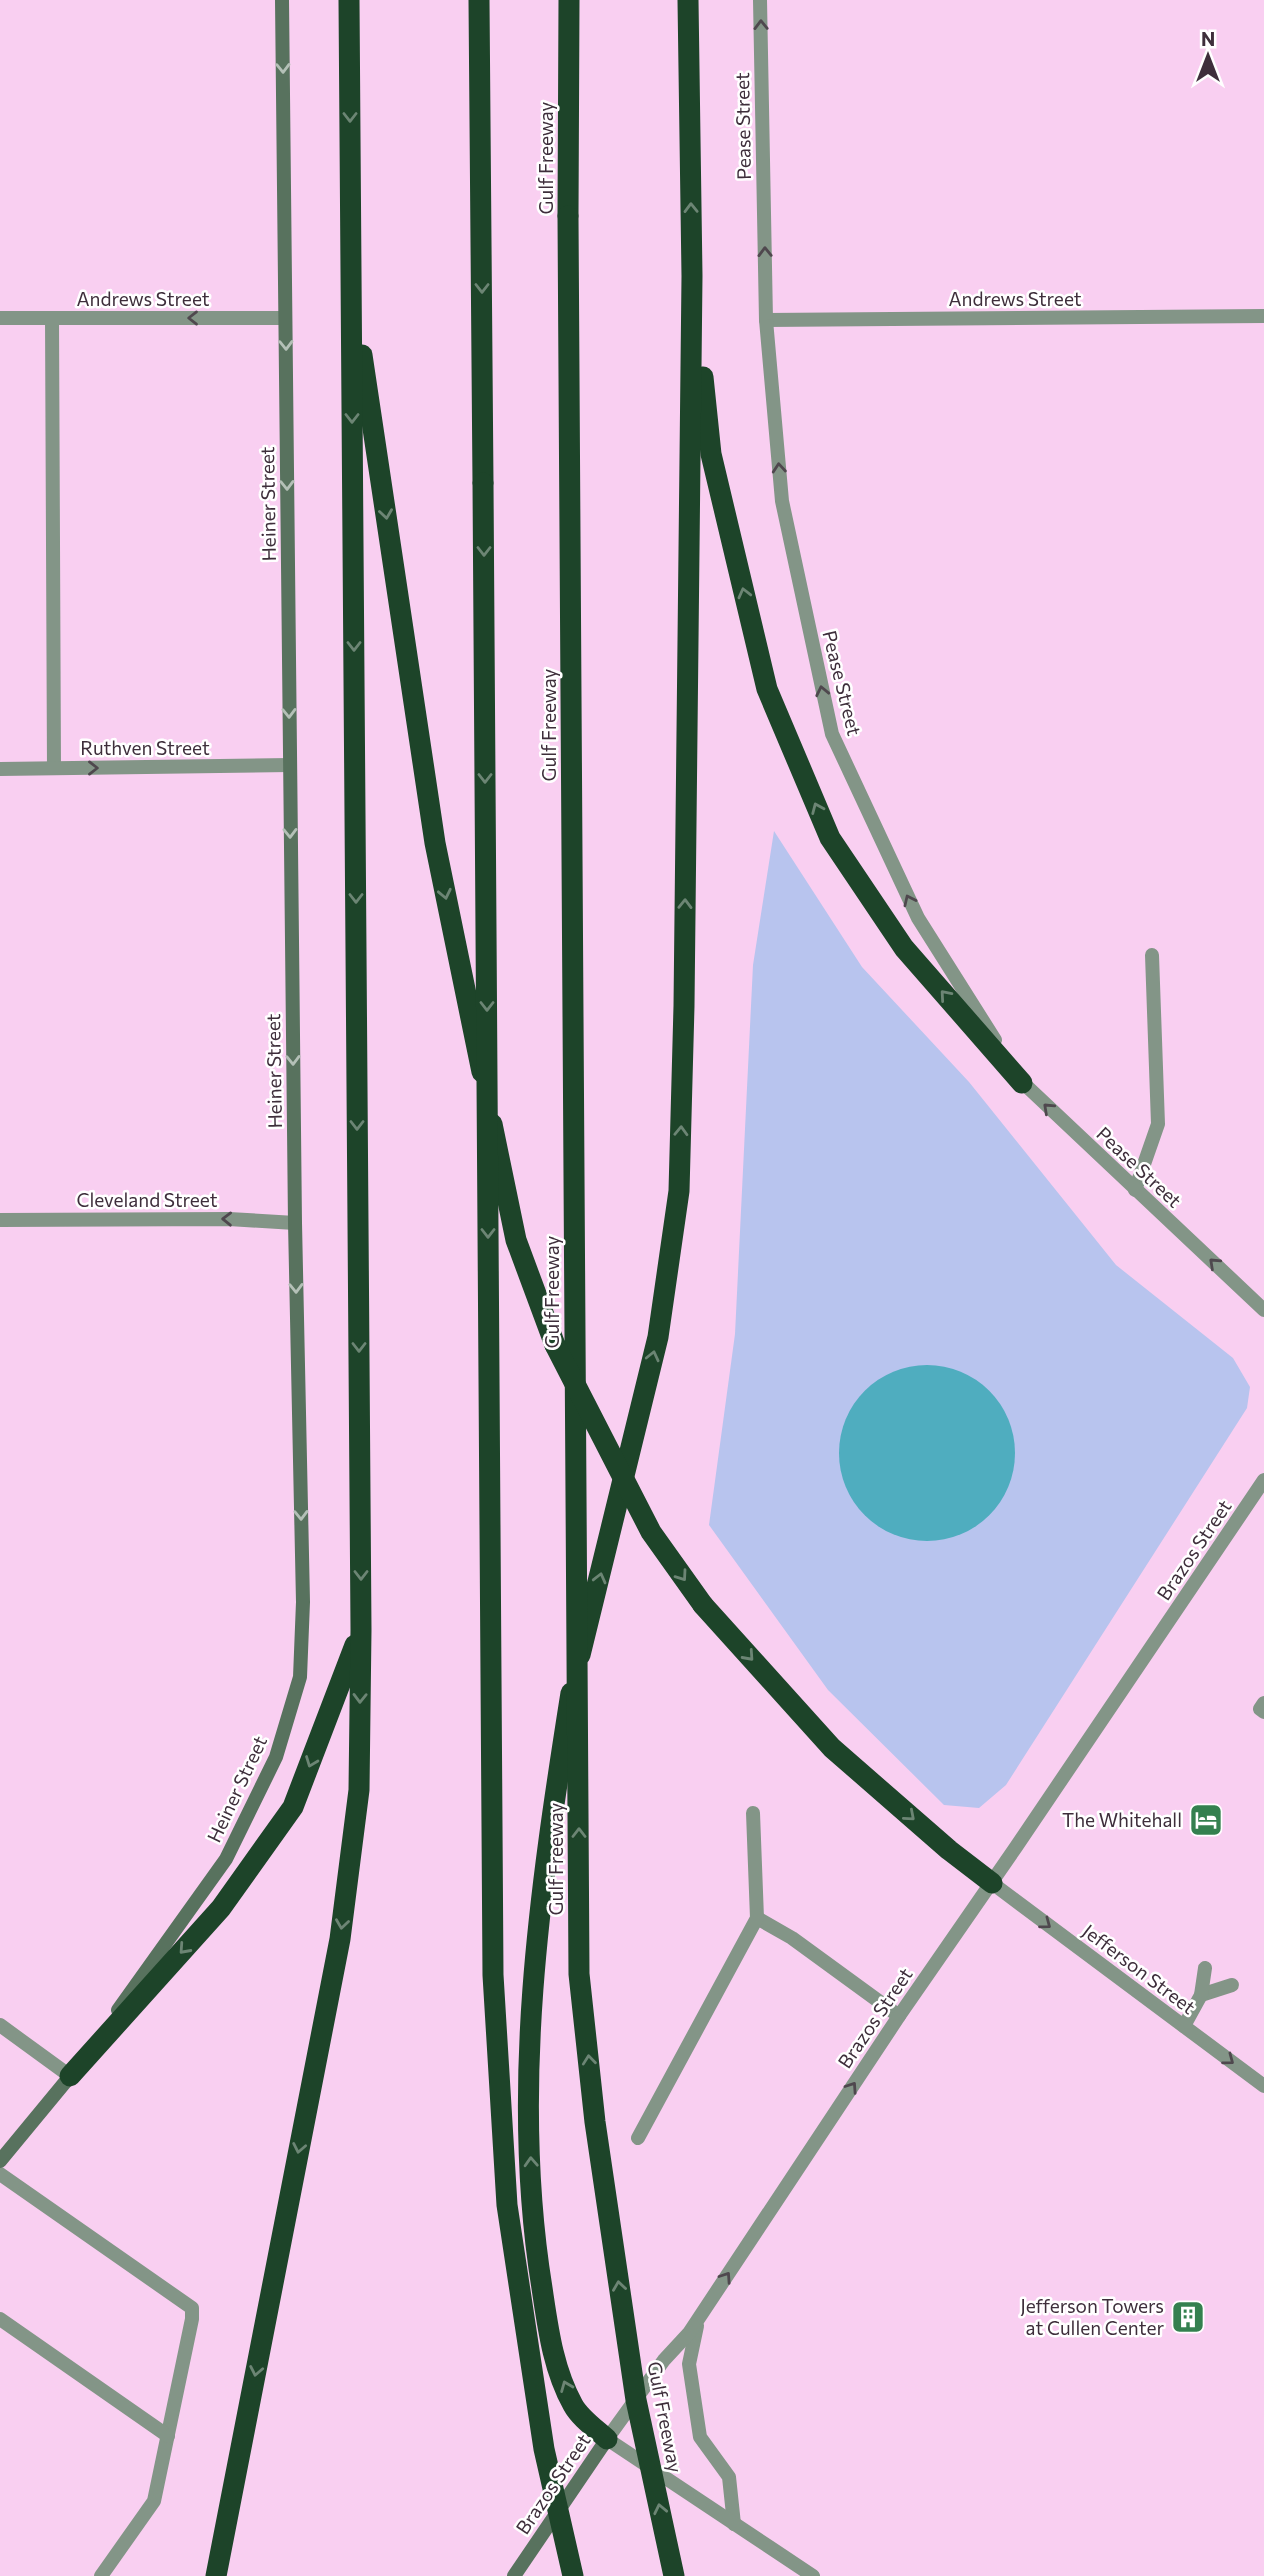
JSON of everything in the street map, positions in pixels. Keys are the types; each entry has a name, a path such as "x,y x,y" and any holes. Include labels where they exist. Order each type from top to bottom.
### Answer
{"highway":[{"path":"216,2576 340,1939 359,1790 361,1630 349,0"},
{"path":"479,0 492,1975 507,2205 544,2449 573,2576"},
{"name":"Gulf Freeway","path":"569,0 579,1974 596,2122 636,2400 674,2576"},
{"path":"607,2439 574,2407 552,2353 535,2245 529,2120 531,2001 546,1849 571,1691 658,1337 679,1191 684,1006 692,276 688,0"},
{"path":"351,276 435,843 516,1240 555,1345 651,1532 703,1605 832,1748 949,1850 992,1883"},
{"path":"692,276 711,454 767,689 830,838 904,948 1022,1083"},
{"path":"70,2076 221,1908 293,1807 361,1630"}],"main road":[{"name":"Heiner Street","path":"0,2161 70,2076 226,1859 276,1757 300,1677 303,1602 295,1223 282,0"},
{"name":"Brazos Street","path":"514,2576 607,2439"}],"street":[{"name":"Pease Street","path":"760,0 766,320 782,501 832,734 918,918 1022,1083 1264,1310"},
{"name":"Andrews Street","path":"766,320 1264,316"},
{"name":"Andrews Street","path":"0,318 285,318"},
{"path":"52,318 54,768"},
{"name":"Ruthven Street","path":"0,769 290,765"},
{"path":"1135,1190 1158,1124 1152,955"},
{"name":"Cleveland Street","path":"0,1220 229,1219 295,1223"},
{"name":"Brazos Street","path":"607,2439 664,2360 689,2333 899,2016 1264,1480"},
{"path":"1264,1703 1260,1709 1264,1712"},
{"path":"638,2138 757,1918 753,1813"},
{"name":"Jefferson Street","path":"992,1883 1264,2086"},
{"path":"757,1918 792,1938 899,2016"},
{"path":"1184,2026 1201,1995 1205,1968"},
{"path":"1201,1995 1232,1985"},
{"path":"0,2025 70,2076"},
{"path":"0,2174 192,2308 192,2319 154,2501 101,2576"},
{"path":"0,2319 168,2436"},
{"path":"698,2319 689,2364 700,2437 729,2477 734,2524"},
{"path":"607,2439 813,2576"}],"shaded area":[{"path":"774,831 862,967 969,1082 1116,1265 1233,1358 1250,1387 1247,1408 1006,1785 979,1808 944,1805 828,1690 709,1525 735,1334 753,965"},
{"path":"927,1365 961,1372 989,1391 1008,1419 1015,1453 1008,1487 989,1515 961,1534 927,1541 893,1534 865,1515 846,1487 839,1453 846,1419 865,1391 893,1372"}],"place":[{"name":"The Whitehall","path":"1206,1820"},
{"name":"Jefferson Towers at Cullen Center","path":"1188,2317"}]}
